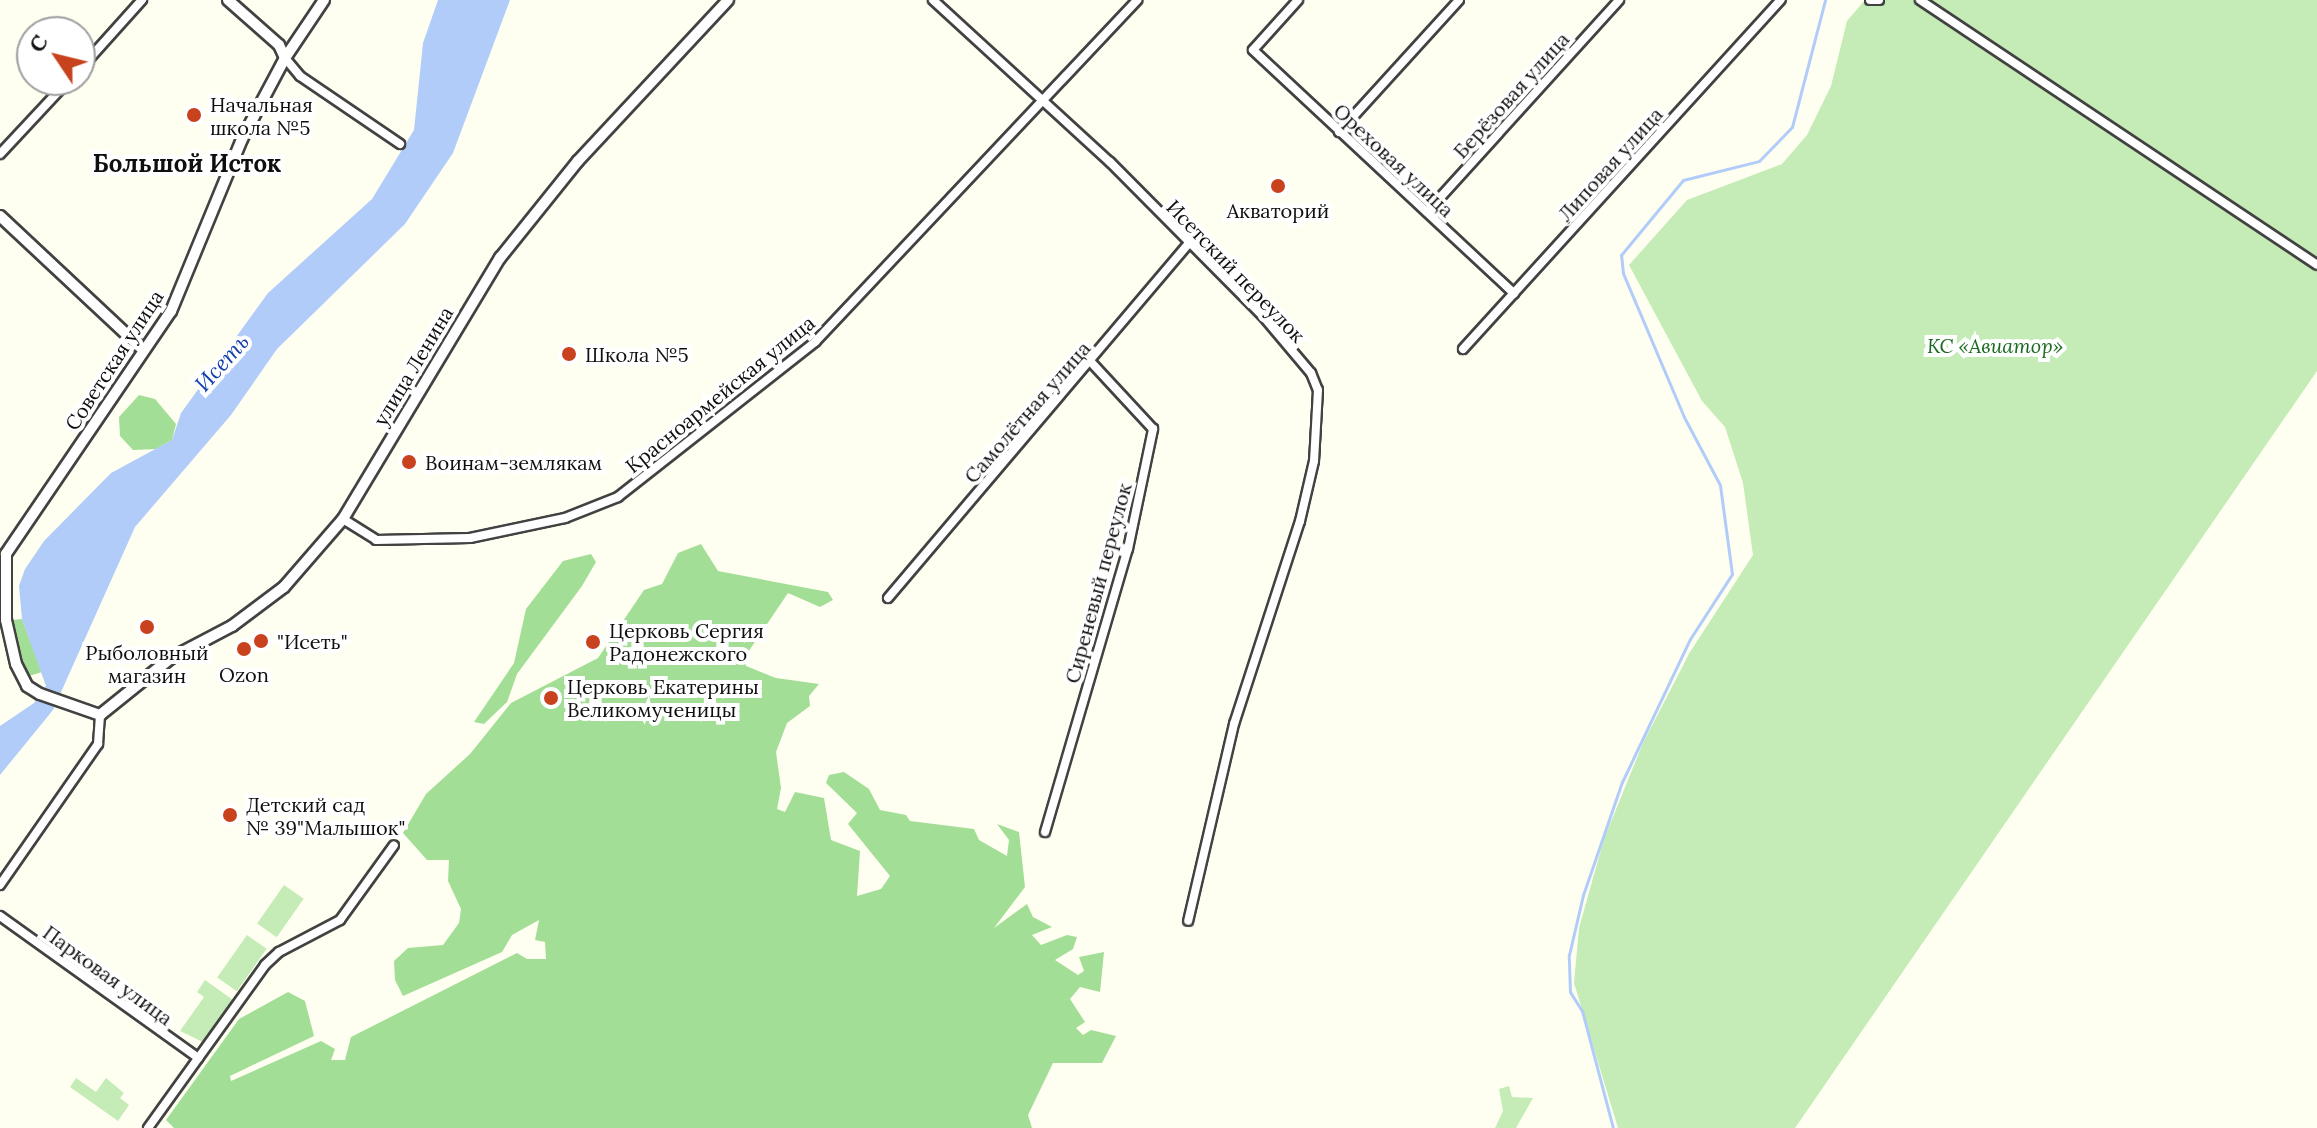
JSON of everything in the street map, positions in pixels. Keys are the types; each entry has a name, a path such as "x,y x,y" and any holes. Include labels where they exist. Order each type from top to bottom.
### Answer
{"street":[{"path":"96,51 142,0"},
{"path":"228,0 279,45 300,76 400,144"},
{"name":"Советская улица","path":"100,715 40,694 27,686 16,664 6,620 6,554 171,311 209,212 285,58 324,0"},
{"name":"улица Ленина","path":"100,715 171,658 265,603 343,519 500,258 578,161 728,0"},
{"name":"Исетский переулок","path":"933,0 1262,315 1311,373 1320,413 1300,521 1234,724 1188,921"},
{"name":"Красноармейская улица","path":"343,519 376,540 470,538 565,518 618,497 815,342 1044,103 1137,0"},
{"name":"Ореховая улица","path":"1298,0 1253,50 1514,293"},
{"path":"1339,132 1459,0"},
{"name":"Берёзовая улица","path":"1427,212 1619,0"},
{"name":"Липовая улица","path":"1463,349 1781,0"},
{"path":"1870,0 1879,0"},
{"path":"1920,0 2317,265"},
{"path":"0,154 54,96"},
{"path":"0,216 143,350"},
{"name":"Самолётная улица","path":"888,598 1187,245"},
{"name":"Сиреневый переулок","path":"1045,832 1128,549 1153,429 1091,362"},
{"path":"0,885 98,744 100,715"},
{"path":"148,1128 265,965 279,952 340,920 394,845"},
{"name":"Парковая улица","path":"0,916 198,1058"}],"green space":[{"name":"КС «Авиатор»","path":"1865,0 2317,0 2317,371 1795,1128 1618,1128 1574,983 1579,928 1604,839 1643,743 1690,652 1753,555 1743,483 1725,427 1702,401 1629,265 1687,200 1782,164 1807,135 1831,86 1847,21"},
{"path":"139,395 155,399 176,424 172,440 156,449 133,450 120,436 119,417"},
{"path":"701,544 718,571 828,592 833,600 820,607 788,593 744,658 746,666 776,678 819,684 809,696 810,706 787,723 776,752 781,788 777,809 785,812 795,792 824,798 831,840 860,851 857,896 881,889 890,876 848,824 857,813 826,783 829,775 844,772 869,789 880,810 906,815 910,821 974,829 979,840 1007,856 1009,840 997,824 1019,832 1025,887 994,928 1027,904 1033,917 1052,927 1032,935 1041,945 1067,935 1077,937 1073,949 1055,960 1078,975 1084,971 1079,957 1104,952 1100,992 1080,987 1070,999 1085,1022 1076,1028 1083,1035 1091,1030 1116,1036 1102,1063 1053,1063 1028,1115 1032,1128 174,1128 166,1120 239,1019 288,992 305,1001 314,1036 230,1076 231,1081 321,1041 335,1049 331,1060 345,1060 351,1037 517,953 527,959 546,959 545,942 535,940 539,920 512,935 502,952 403,996 395,980 394,961 408,948 443,945 459,923 461,909 448,881 449,860 427,860 403,833 426,794 470,754 511,703 598,658 644,590 662,584 678,553"},
{"path":"591,554 596,562 517,674 507,702 484,724 474,722 514,663 526,609 563,561"},
{"path":"22,619 42,672 26,677 6,629 12,620"},
{"path":"284,885 304,899 277,937 257,924"},
{"path":"247,935 267,949 237,991 217,978"},
{"path":"205,980 233,1000 203,1042 180,1031 204,997 197,992"},
{"path":"76,1078 96,1092 106,1078 124,1093 120,1098 129,1105 118,1121 70,1087"},
{"path":"1509,1086 1512,1097 1533,1098 1516,1128 1495,1128 1503,1111 1499,1089"}],"water":[{"name":"Исеть","path":"438,0 510,0 453,153 405,224 277,349 231,415 135,527 53,710 0,775 0,726 34,703 46,686 22,619 19,586 25,569 44,541 111,473 172,440 181,413 268,293 372,199 414,130 423,43"}],"waterway":[{"path":"1613,1128 1582,1011 1570,992 1569,955 1583,895 1622,782 1690,639 1732,574 1720,485 1684,417 1623,273 1621,255 1683,180 1759,161 1792,127 1825,0"}],"place":[{"name":"Начальная школа №5","path":"194,115"},
{"name":"Акваторий","path":"1278,186"},
{"name":"Школа №5","path":"569,354"},
{"name":"Воинам-землякам","path":"409,462"},
{"name":"Рыболовный магазин","path":"147,627"},
{"name":"\"Исеть\"","path":"261,641"},
{"name":"Церковь Сергия Радонежского","path":"593,642"},
{"name":"Ozon","path":"244,649"},
{"name":"Церковь Екатерины Великомученицы","path":"551,698"},
{"name":"Детский сад № 39\"Малышок\"","path":"230,815"}],"district":[{"name":"Большой Исток","path":"187,164"}]}
